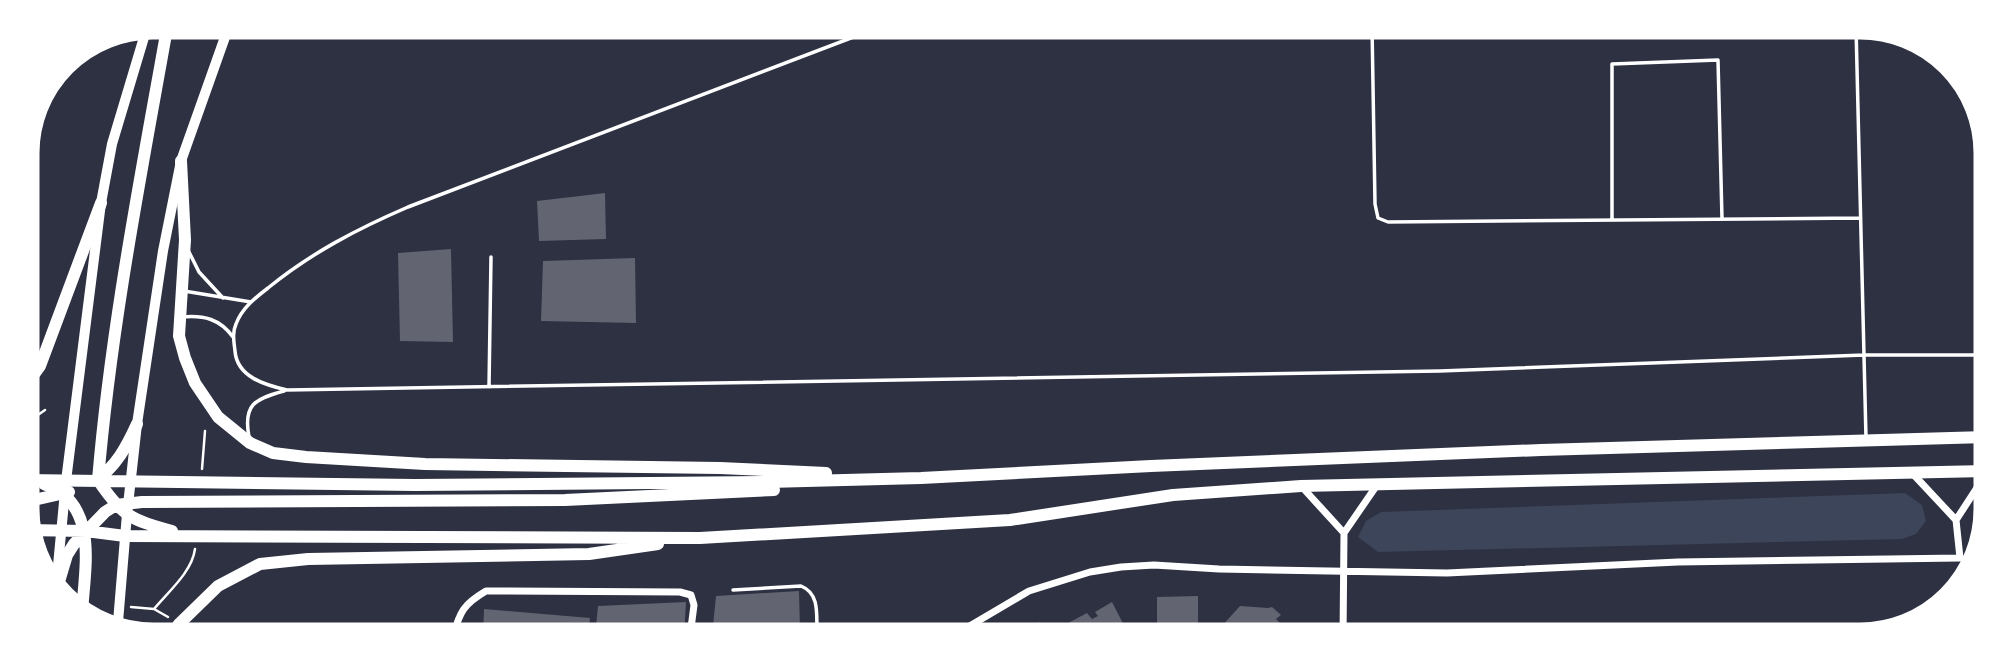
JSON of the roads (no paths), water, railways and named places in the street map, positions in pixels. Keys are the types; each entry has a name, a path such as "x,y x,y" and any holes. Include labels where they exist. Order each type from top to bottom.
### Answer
{"main road":[{"path":"166,35 130,232 102,430 98,480 139,522 190,535"},
{"path":"118,621 125,536 123,507 131,480 153,302 181,161 226,35"},
{"path":"57,577 65,488 101,203 112,144 144,36"},
{"path":"181,161 185,240 179,336 185,358 195,383 218,417 250,443 273,453 425,464 720,468 921,478"},
{"path":"35,373 40,366 101,203"},
{"path":"98,480 125,450 137,424"},
{"path":"35,498 98,480 428,485 768,482 921,478 1541,450 1978,437"},
{"path":"37,530 86,531 125,536 700,538 1010,520 1173,495 1301,486 1978,473"},
{"path":"59,581 67,555 105,512 142,502 565,500 720,494 921,478"},
{"path":"35,482 65,488"},
{"path":"65,488 86,531 82,604"},
{"path":"177,627 218,586 260,564 308,559 589,554 700,538"}],"street":[{"path":"968,627 1029,591 1090,572 1121,567 1154,565 1447,573 1678,562 1960,558 1956,520 1913,474"},
{"path":"1343,627 1344,533 1377,485"},
{"path":"1301,486 1344,533"},
{"path":"1956,520 1978,486"},
{"path":"455,627 458,615 468,601 486,591 680,592 691,595 694,605 691,627"}],"lane":[{"path":"287,390 256,381 243,370 235,356 233,337 235,326 251,302 304,260 372,222 859,35"},
{"path":"1372,35 1375,204 1378,218 1388,222 1860,218"},
{"path":"1856,35 1866,440"},
{"path":"1612,220 1612,64 1718,60 1722,219"},
{"path":"185,240 199,272 223,298"},
{"path":"489,387 491,257"},
{"path":"182,291 251,302"},
{"path":"180,317 211,318 233,337"},
{"path":"250,443 246,419 250,409 256,401 287,390 1426,371 1864,355 1978,355"},
{"path":"1960,558 1967,558"},
{"path":"733,590 801,586 810,590 815,598 817,627"}]}
